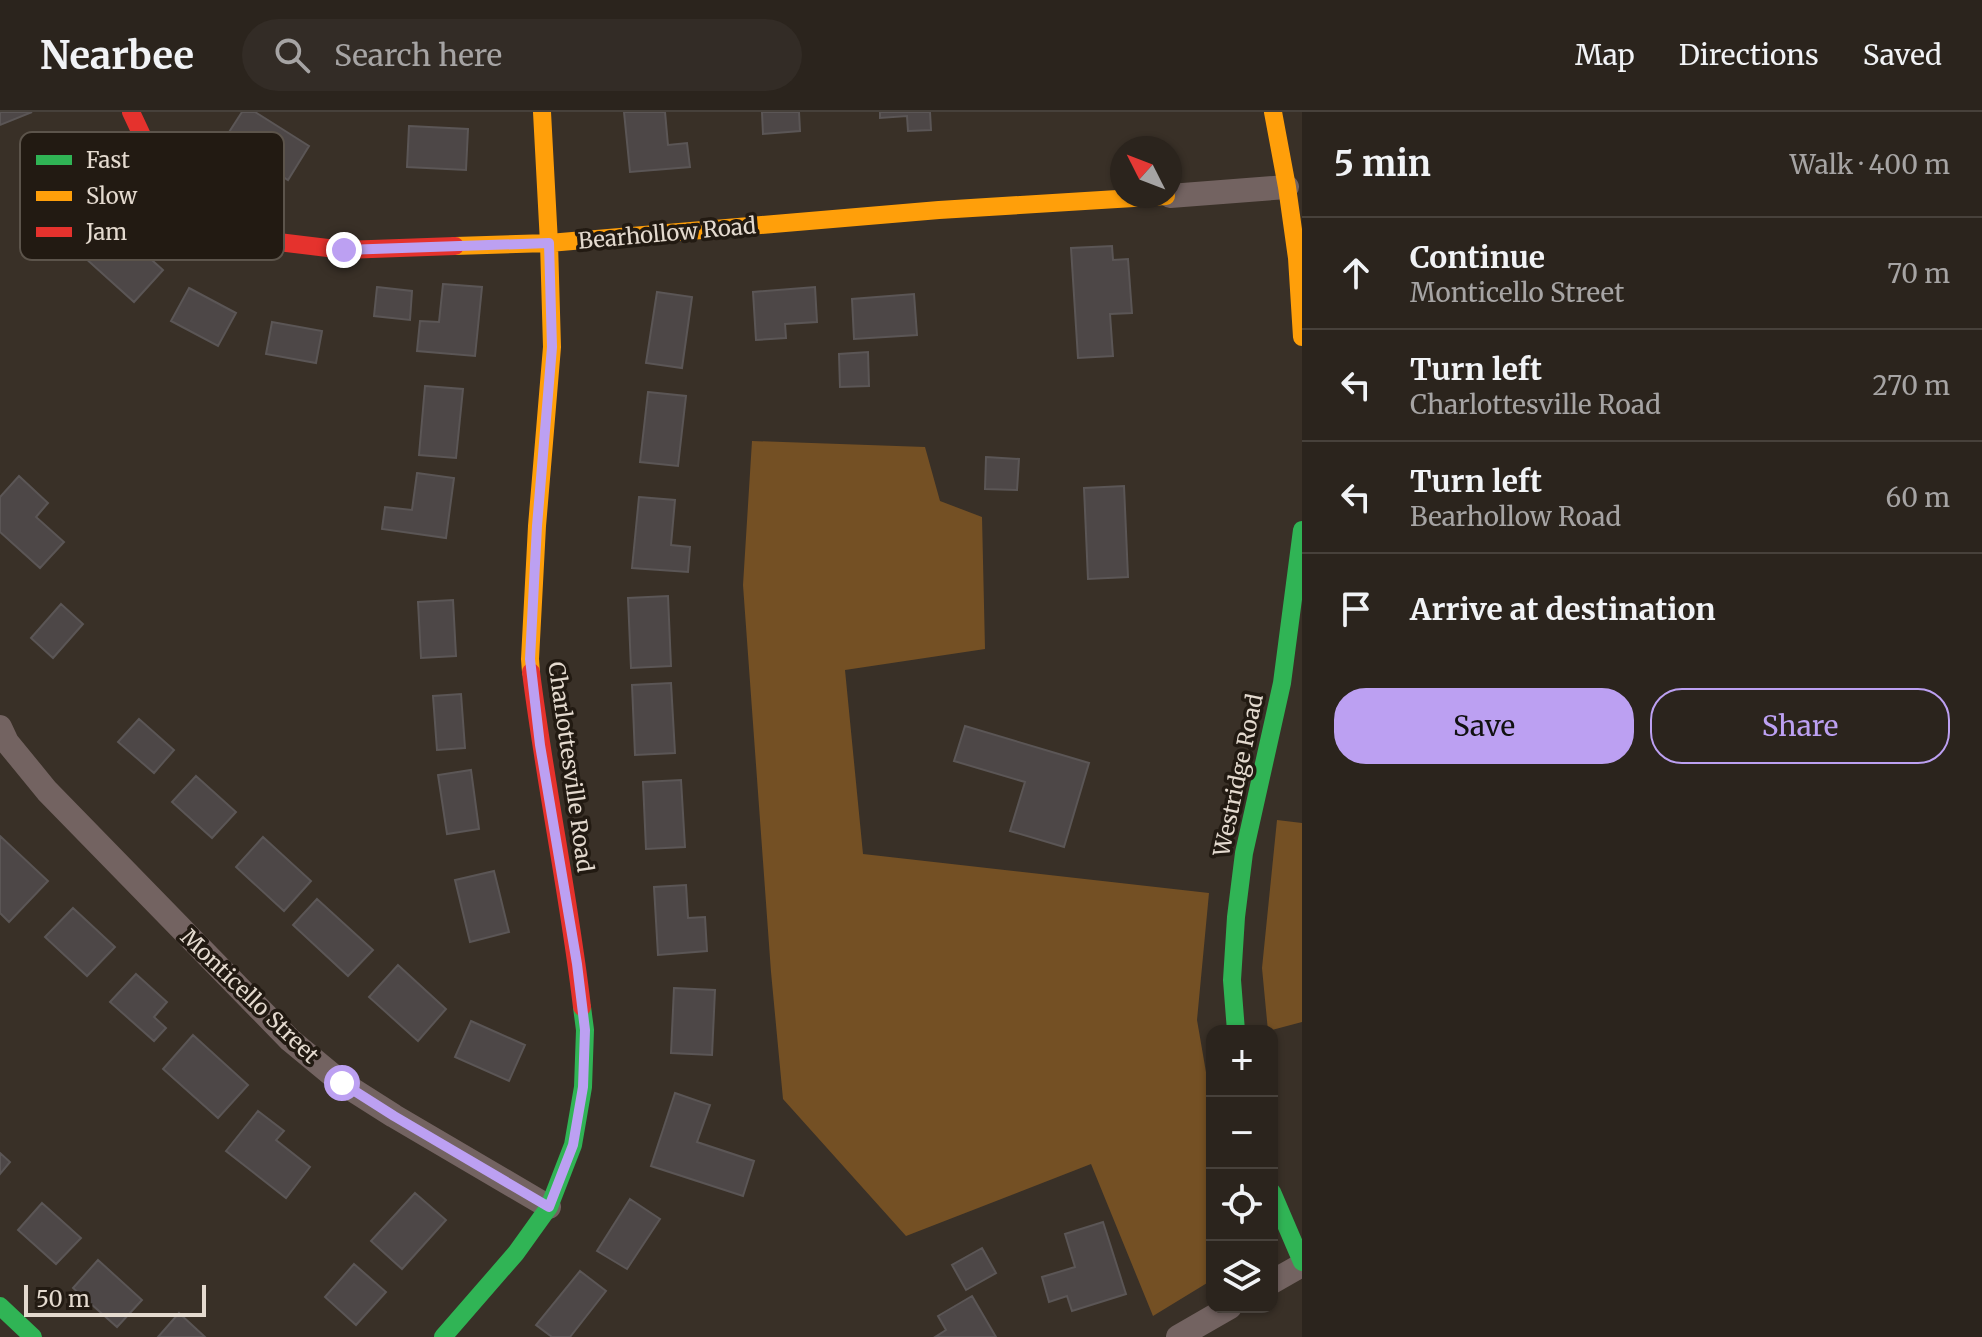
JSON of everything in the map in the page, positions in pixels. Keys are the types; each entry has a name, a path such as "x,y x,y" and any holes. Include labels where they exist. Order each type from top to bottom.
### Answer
{"street":[{"name":"Bearhollow Road","path":"131,112 140,132"},
{"name":"Charlottesville Road","path":"443,1337 516,1253 549,1207 573,1145 583,1087 585,1030 577,964 540,745 530,659 552,347 542,112"},
{"path":"1273,112 1297,258 1302,337"},
{"name":"Bearhollow Road","path":"1182,195 1287,187"},
{"name":"Bearhollow Road","path":"284,243 344,250 549,243 939,210 1110,200"},
{"name":"Westridge Road","path":"1236,1025 1232,980 1244,853 1282,683 1302,530"},
{"name":"Monticello Street","path":"0,727 7,742 47,791 290,1040 342,1083 549,1207"},
{"path":"1278,1206 1302,1264 1278,1278"},
{"path":"0,1306 33,1337"},
{"path":"1178,1337 1220,1313"}],"shaded area":[{"path":"752,441 925,447 940,501 982,517 985,649 845,670 863,854 1209,893 1197,1020 1206,1072 1206,1284 1153,1316 1091,1164 906,1236 783,1099 743,585"},
{"path":"1277,820 1302,823 1302,1022 1278,1028 1278,1025 1267,1025 1262,968"}],"building":[{"path":"0,112 32,112 0,125"},
{"path":"242,112 255,112 309,146 288,180 284,178 284,132 229,132"},
{"path":"624,112 665,112 668,145 687,143 690,167 630,172"},
{"path":"762,112 799,112 800,131 763,134"},
{"path":"880,112 930,112 931,130 908,131 907,116 880,118"},
{"path":"409,126 468,129 466,170 407,167"},
{"path":"1112,246 1113,260 1128,259 1132,313 1110,314 1113,356 1078,358 1071,248"},
{"path":"87,260 152,260 163,270 134,302"},
{"path":"443,284 482,287 475,356 417,351 420,321 439,322"},
{"path":"377,287 412,291 410,320 374,316"},
{"path":"815,287 817,322 785,324 786,338 756,340 753,292"},
{"path":"189,288 236,313 218,346 171,321"},
{"path":"657,292 692,297 682,368 646,363"},
{"path":"914,294 917,335 854,339 852,299"},
{"path":"272,322 322,331 316,363 266,354"},
{"path":"868,352 869,386 840,387 839,354"},
{"path":"425,386 463,389 456,458 419,455"},
{"path":"648,392 686,396 678,466 640,462"},
{"path":"986,457 1019,459 1017,490 985,489"},
{"path":"417,473 454,478 446,538 382,529 385,507 412,510"},
{"path":"19,476 48,503 36,517 64,542 40,568 0,532 0,497"},
{"path":"1124,486 1128,577 1088,579 1084,488"},
{"path":"639,497 675,500 671,545 690,547 688,572 632,568"},
{"path":"668,596 671,666 631,668 628,598"},
{"path":"453,600 456,656 421,658 418,602"},
{"path":"61,604 83,624 53,658 31,638"},
{"path":"671,683 675,753 635,755 632,685"},
{"path":"461,694 465,748 437,750 433,696"},
{"path":"139,719 174,750 154,773 118,742"},
{"path":"965,726 1089,763 1064,847 1010,831 1025,782 954,761"},
{"path":"471,770 479,829 447,834 438,775"},
{"path":"196,776 236,812 212,838 172,802"},
{"path":"681,780 685,847 646,849 643,782"},
{"path":"0,836 48,881 9,922 0,913"},
{"path":"263,837 311,881 284,911 236,867"},
{"path":"494,871 509,932 470,942 455,880"},
{"path":"686,885 688,918 705,917 707,951 658,955 654,887"},
{"path":"317,899 373,950 348,976 293,925"},
{"path":"73,908 115,947 87,976 45,937"},
{"path":"398,965 446,1009 418,1041 369,997"},
{"path":"136,974 167,1002 154,1017 166,1028 154,1041 110,1002"},
{"path":"674,988 715,990 712,1055 671,1053"},
{"path":"471,1021 525,1045 509,1081 455,1057"},
{"path":"193,1035 248,1085 218,1118 163,1069"},
{"path":"675,1093 710,1105 697,1142 754,1161 743,1196 651,1166"},
{"path":"258,1111 284,1131 276,1140 310,1167 286,1198 226,1151"},
{"path":"0,1153 10,1162 0,1174"},
{"path":"415,1193 446,1220 402,1269 371,1241"},
{"path":"630,1199 660,1219 627,1269 597,1251"},
{"path":"42,1203 81,1238 56,1264 18,1230"},
{"path":"1103,1222 1126,1294 1072,1311 1067,1296 1049,1302 1042,1277 1075,1267 1065,1234"},
{"path":"982,1248 996,1273 966,1290 952,1265"},
{"path":"98,1260 142,1300 117,1327 73,1288"},
{"path":"354,1264 386,1292 356,1325 325,1297"},
{"path":"580,1271 606,1291 570,1337 552,1337 536,1325"},
{"path":"972,1296 996,1337 935,1337 946,1330 938,1316"},
{"path":"179,1313 205,1337 158,1337"}],"traffic: fast":[{"path":"1236,1025 1232,980 1244,853 1282,683 1302,530"},
{"path":"443,1337 516,1253 549,1207 573,1145 583,1087 585,1030 582,1007"},
{"path":"1278,1206 1302,1262"},
{"path":"0,1306 33,1337"}],"traffic: slow":[{"path":"531,672 537,526 552,347 542,112"},
{"path":"1273,112 1297,258 1302,337"},
{"path":"455,246 549,243 939,210 1110,199"}],"traffic: jam":[{"path":"131,112 140,132"},
{"path":"284,243 344,250 455,246"},
{"path":"531,672 582,1007"}],"route":[{"path":"342,1083 549,1207 573,1145 583,1087 585,1030 540,745 530,659 552,347 549,243 344,250"}]}
